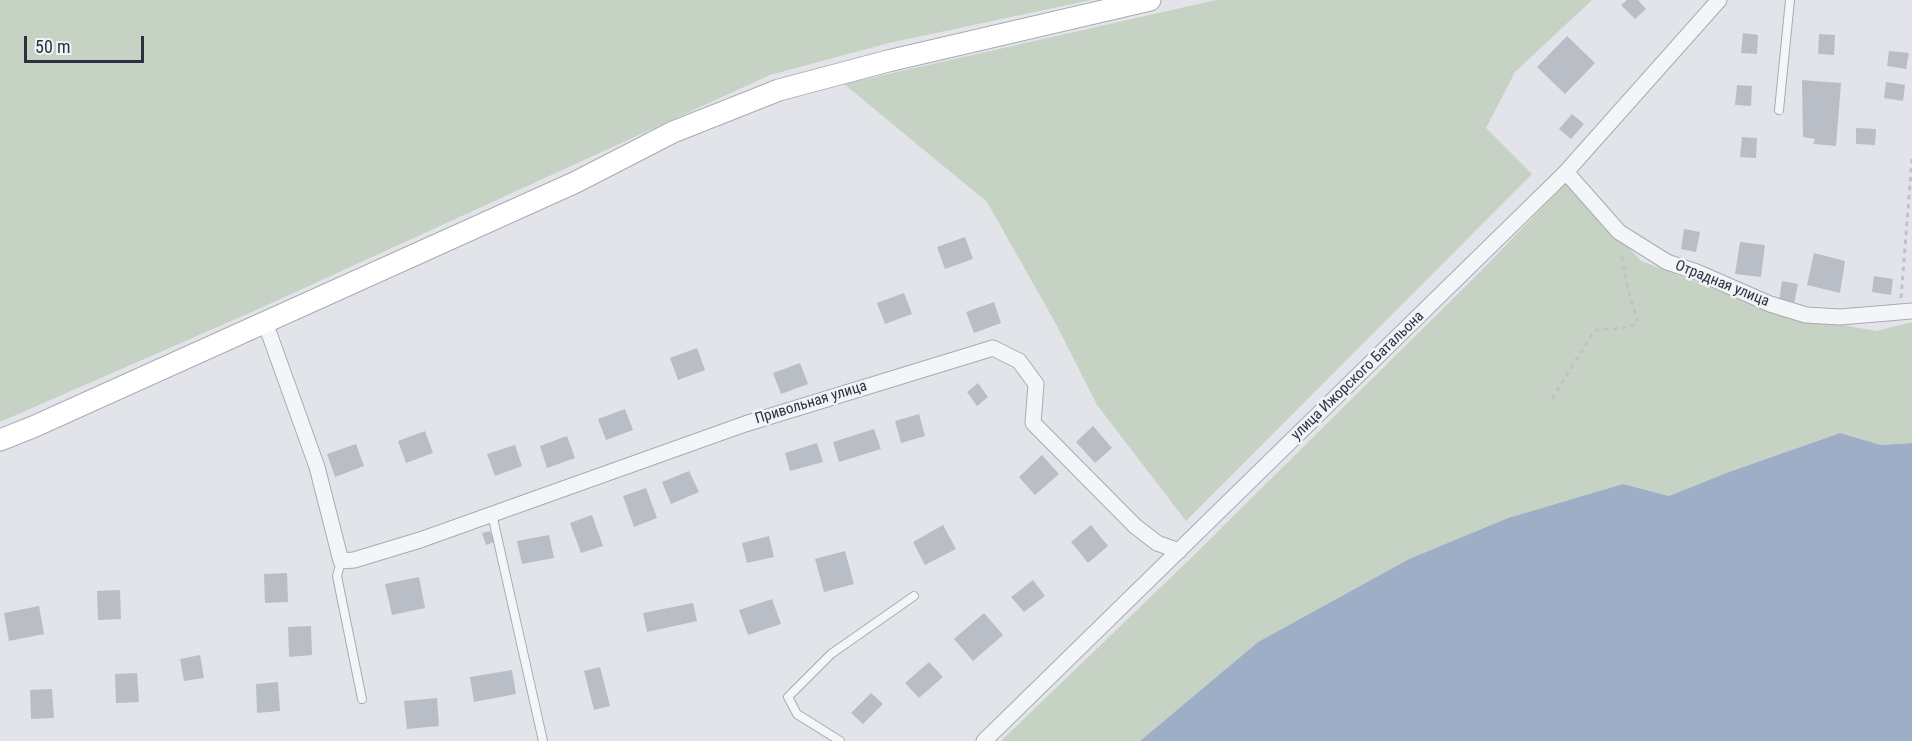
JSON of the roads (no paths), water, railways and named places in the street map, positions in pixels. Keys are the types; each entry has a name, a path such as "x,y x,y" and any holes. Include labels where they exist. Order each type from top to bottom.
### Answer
{"street":[{"path":"0,440 576,182 673,132 779,90 888,61 1150,0"},
{"name":"улица Ижорского Батальона","path":"984,741 1566,172 1719,0"},
{"name":"Отрадная улица","path":"1566,172 1619,232 1667,262 1697,272 1770,304 1806,315 1840,316 1906,312"},
{"path":"265,322 348,561"},
{"name":"Привольная улица","path":"348,561 420,540 745,424 993,348 1019,361 1036,384 1033,423 1135,526 1157,543 1179,551"}],"lane":[{"path":"1779,110 1790,0"},
{"path":"492,514 543,741"},
{"path":"348,561 338,576 362,699"},
{"path":"840,741 797,714 788,697 831,654 915,596"}],"water":[{"path":"1840,433 1881,445 1912,443 1912,741 1140,741 1258,642 1409,559 1508,518 1623,484 1669,496"}]}
